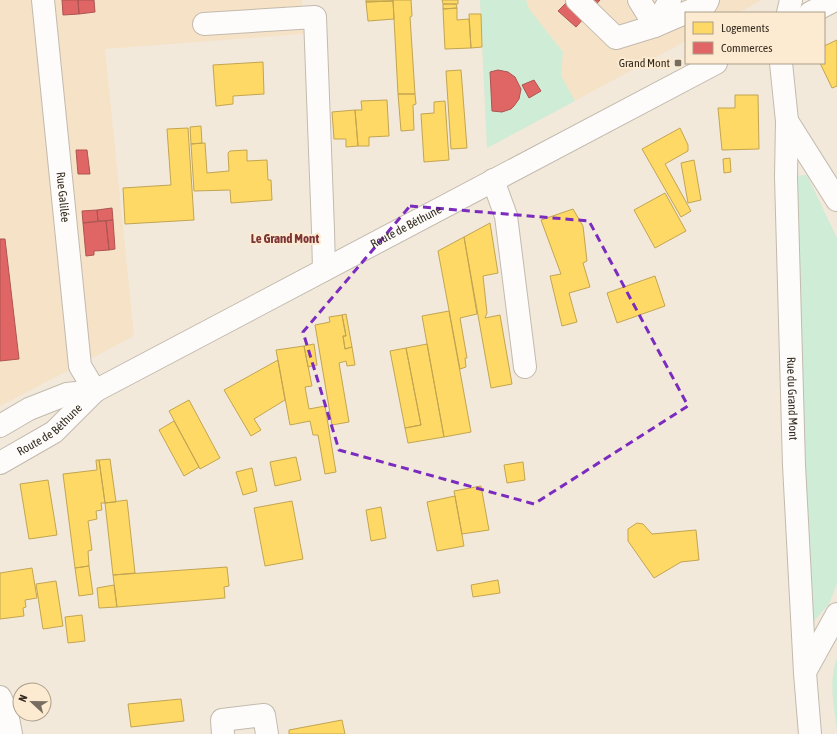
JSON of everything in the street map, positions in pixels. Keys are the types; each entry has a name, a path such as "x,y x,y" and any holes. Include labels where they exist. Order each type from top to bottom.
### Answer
{"street":[{"name":"Rue Galilée","path":"43,0 80,366 96,391"},
{"path":"577,0 616,38 655,26 685,13"},
{"path":"639,0 655,26"},
{"path":"655,26 670,0"},
{"path":"687,12 706,4 708,0"},
{"path":"788,12 791,0"},
{"path":"812,12 835,0"},
{"path":"204,24 314,8 324,230 324,270"},
{"name":"Route de Béthune","path":"0,463 54,432 96,391 714,64"},
{"name":"Rue du Grand Mont","path":"781,64 787,121 786,177 794,466 805,673 810,734"},
{"path":"787,121 837,200"},
{"path":"493,180 506,216 525,367"},
{"name":"Route de Béthune","path":"0,426 29,409 67,394 96,391"},
{"path":"805,673 837,614"},
{"path":"0,697 6,712 11,734"},
{"path":"223,734 222,720 264,715 267,734"}],"highlighted area":[{"path":"410,206 589,221 688,406 534,504 339,450 303,332"}],"shaded area":[{"path":"0,0 302,0 303,34 105,49 134,336 0,406"},
{"path":"480,0 762,0 740,12 685,12 685,42 487,148"}],"green space":[{"path":"480,0 526,0 529,9 563,52 561,76 575,101 487,148"},
{"path":"807,175 837,238 837,584 829,604 813,622 808,618 791,176"},
{"path":"837,658 837,731 832,685 834,667"}],"building: Logements":[{"path":"366,0 393,0 393,1 366,2"},
{"path":"393,0 411,0 412,16 410,17 415,94 398,94"},
{"path":"442,0 458,0 458,4 443,4"},
{"path":"393,1 394,19 368,21 366,2"},
{"path":"443,4 456,4 457,8 443,9"},
{"path":"457,8 457,20 469,19 471,48 445,49 443,9"},
{"path":"469,14 481,14 482,47 471,48"},
{"path":"837,40 837,86 832,88 820,64 825,64 825,46"},
{"path":"263,62 264,94 233,96 233,104 216,106 213,65"},
{"path":"461,70 467,148 451,149 446,71"},
{"path":"398,94 415,94 416,104 413,105 414,130 401,131"},
{"path":"735,95 758,95 759,149 722,150 718,108 735,108"},
{"path":"387,100 389,136 369,137 369,146 358,146 355,110 362,110 361,101"},
{"path":"445,101 449,160 424,162 421,114 434,113 434,102"},
{"path":"355,110 358,146 346,147 346,139 334,139 332,112"},
{"path":"201,126 202,143 191,144 190,127"},
{"path":"188,128 194,220 125,224 123,188 171,185 167,129"},
{"path":"680,128 688,145 688,151 665,164 691,211 681,217 642,149"},
{"path":"205,143 207,173 229,171 228,153 230,151 247,150 247,161 267,160 268,180 271,180 272,200 231,203 230,190 194,191 191,144"},
{"path":"730,158 731,172 724,173 723,159"},
{"path":"694,160 701,200 688,203 681,163"},
{"path":"665,193 686,231 655,248 634,210"},
{"path":"573,209 583,226 587,261 583,263 590,287 569,293 577,322 562,326 550,276 561,274 541,220"},
{"path":"490,223 498,273 483,276 487,313 485,318 500,315 512,384 491,388 464,237"},
{"path":"464,237 477,314 460,318 467,358 465,358 466,367 460,369 438,251"},
{"path":"655,276 665,306 617,323 607,293"},
{"path":"449,311 471,432 444,437 422,316"},
{"path":"346,314 352,347 345,349 343,336 346,336 342,315"},
{"path":"342,315 346,336 343,336 345,349 352,347 355,365 347,366 346,361 339,363 349,422 332,425 315,325 330,322 329,317"},
{"path":"314,344 317,365 308,367 304,346"},
{"path":"427,344 444,437 408,443 405,428 421,425 406,348"},
{"path":"304,346 312,386 305,387 309,409 325,406 336,472 325,474 318,435 313,435 310,421 290,425 276,350"},
{"path":"406,348 421,425 405,428 390,351"},
{"path":"278,360 285,400 254,419 261,430 251,436 224,390"},
{"path":"189,400 220,458 200,469 169,411"},
{"path":"174,421 199,467 184,476 159,430"},
{"path":"296,457 301,480 275,486 270,462"},
{"path":"110,459 116,502 105,503 99,460"},
{"path":"96,460 99,460 105,503 101,503 102,510 96,511 97,519 88,521 92,550 88,551 89,566 75,568 63,474 97,470"},
{"path":"523,462 525,480 507,483 504,465"},
{"path":"252,468 257,491 243,495 236,472"},
{"path":"48,480 57,535 29,539 20,484"},
{"path":"481,486 489,530 462,534 454,491"},
{"path":"455,496 464,546 437,551 427,502"},
{"path":"127,500 135,573 113,575 105,503"},
{"path":"292,501 303,559 265,566 254,508"},
{"path":"381,507 386,538 371,541 366,510"},
{"path":"637,523 643,524 652,534 696,530 699,560 681,562 654,578 628,541 628,529"},
{"path":"89,566 93,594 79,596 75,568"},
{"path":"227,567 229,586 224,587 225,598 117,607 113,575"},
{"path":"32,568 37,598 25,600 26,607 23,608 24,616 0,619 0,573"},
{"path":"498,580 500,593 473,597 471,585"},
{"path":"56,581 63,626 43,629 36,584"},
{"path":"114,585 117,607 99,608 97,588"},
{"path":"82,615 85,641 68,643 65,617"},
{"path":"181,699 184,721 131,727 128,704"},
{"path":"342,720 345,734 289,734 289,730"}],"building: Commerces":[{"path":"62,0 78,0 79,14 63,15"},
{"path":"78,0 94,0 95,12 79,14"},
{"path":"569,0 600,0 576,27 558,11"},
{"path":"498,70 508,72 515,77 521,89 519,99 514,106 511,109 502,112 492,111 490,72"},
{"path":"534,80 541,91 529,98 522,85"},
{"path":"76,150 87,150 90,174 78,174"},
{"path":"112,208 113,220 98,221 97,210"},
{"path":"97,210 98,221 83,223 82,211"},
{"path":"113,220 115,249 109,250 106,221"},
{"path":"106,221 109,250 94,251 94,255 86,256 83,223"},
{"path":"0,239 5,239 19,359 0,361"}],"place":[{"name":"Grand Mont","path":"678,63"}],"district":[{"name":"Le Grand Mont","path":"285,238"}]}
